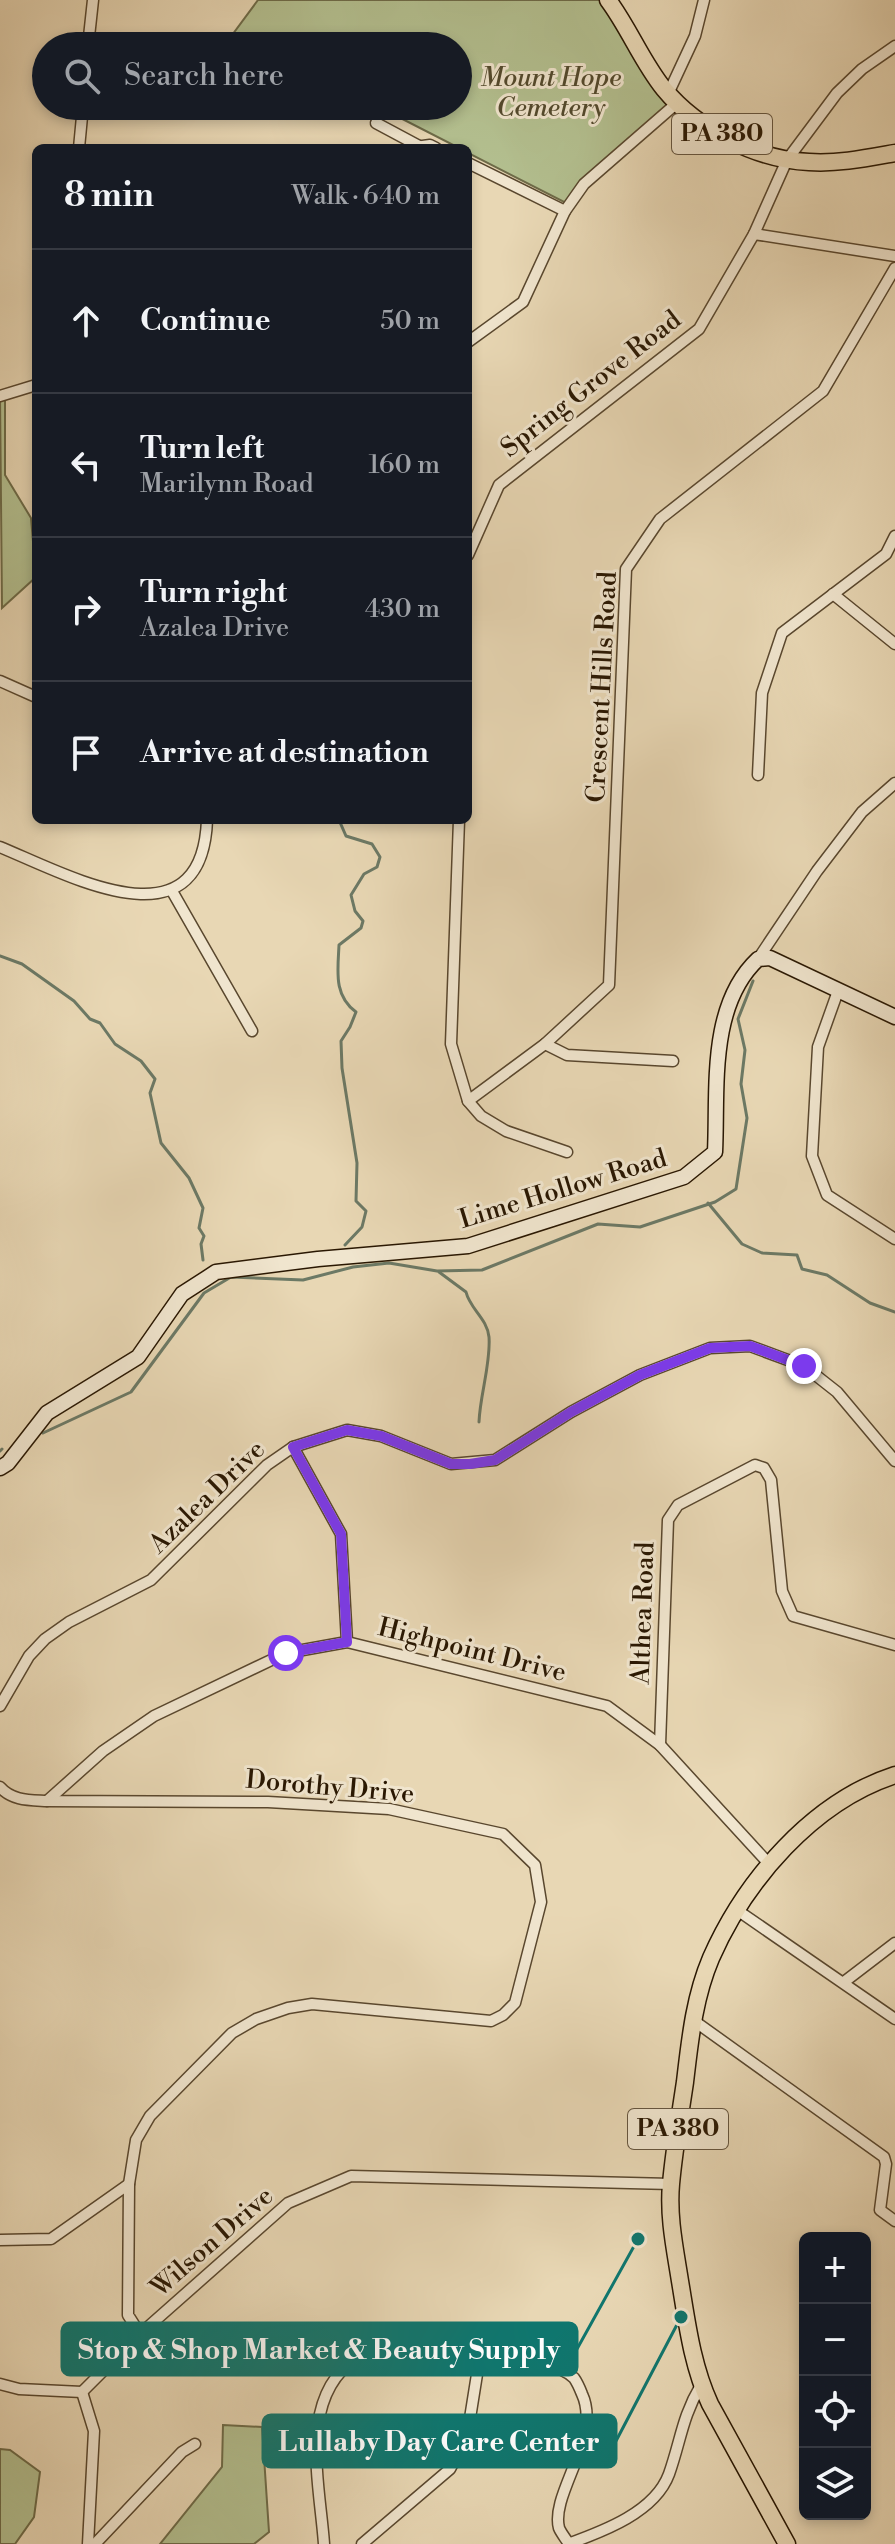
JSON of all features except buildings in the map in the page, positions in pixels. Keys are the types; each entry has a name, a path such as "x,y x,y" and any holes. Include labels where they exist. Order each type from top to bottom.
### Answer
{"main road":[{"name":"PA 380","path":"608,0 652,73 673,99 705,125 727,137 787,160 837,162 895,153"},
{"name":"PA 380","path":"787,2544 701,2385 693,2353 673,2240 671,2184 693,2020 712,1957 737,1910 770,1865 808,1826 830,1809 895,1775"}],"street":[{"path":"90,32 93,0"},
{"path":"472,339 523,302 565,211 584,184 673,99 704,0"},
{"name":"Spring Grove Road","path":"472,546 499,485 699,329 754,234 787,160 837,93 862,69 895,46"},
{"path":"79,144 82,120"},
{"path":"376,123 409,144"},
{"path":"472,165 565,211"},
{"path":"754,234 895,256"},
{"name":"Crescent Hills Road","path":"468,1101 545,1044 609,985 626,569 660,519 823,391 895,268"},
{"path":"0,396 32,386"},
{"path":"758,775 762,693 782,633 886,554 895,536"},
{"path":"833,594 895,644"},
{"path":"0,681 32,695"},
{"path":"758,959 817,871 862,812 895,783"},
{"path":"0,847 86,883 138,896 172,891 193,870 206,846 207,824"},
{"path":"459,824 451,1044 468,1101 481,1116 506,1131 567,1152"},
{"path":"172,891 252,1031"},
{"path":"758,959 770,958 895,1017"},
{"name":"Lime Hollow Road","path":"0,1468 8,1463 47,1413 138,1357 182,1294 216,1272 318,1259 468,1246 684,1177 715,1152 719,1046 728,1002 745,971 758,959"},
{"path":"838,991 818,1047 812,1156 827,1195 895,1239"},
{"path":"545,1044 567,1055 673,1061"},
{"name":"Azalea Drive","path":"0,1706 29,1656 45,1639 69,1622 151,1580 267,1465 293,1447 347,1430 381,1436 451,1464 495,1460 571,1412 640,1375 710,1348 750,1346 804,1366 826,1383 895,1461"},
{"path":"293,1447 341,1534 347,1642"},
{"name":"Althea Road","path":"660,1745 668,1520 678,1505 755,1465 764,1468 771,1480 782,1591 793,1616 895,1645"},
{"name":"Highpoint Drive","path":"47,1801 103,1751 154,1716 286,1653 347,1642 607,1706 660,1745 770,1865"},
{"path":"0,1787 6,1794 21,1799 47,1801"},
{"name":"Dorothy Drive","path":"47,1801 268,1802 389,1809 503,1834 535,1865 541,1902 515,2003 503,2015 491,2021 312,2004 288,2008 256,2019 232,2033 150,2116 136,2140 129,2184 128,2315 140,2334"},
{"path":"737,1910 895,2019"},
{"path":"844,1982 895,1943"},
{"path":"693,2020 884,2157 886,2164 880,2210 895,2221"},
{"name":"Wilson Drive","path":"82,2392 140,2334 288,2203 351,2176 671,2184"},
{"path":"0,2240 51,2239 129,2184"},
{"path":"324,2544 316,2442 319,2414 330,2384 348,2363 366,2353 397,2346 478,2368 550,2365 575,2379 587,2404 583,2443 559,2514 559,2529 569,2544 632,2515 659,2493 668,2476 686,2409 701,2385"},
{"path":"362,2544 450,2469 467,2437 478,2368"},
{"path":"0,2384 19,2389 82,2392 94,2431 88,2544"},
{"path":"95,2544 182,2452 195,2444"}],"green space":[{"name":"Mount Hope Cemetery","path":"258,0 608,0 677,103 603,169 570,205 472,155 472,144 451,144 404,120 472,120 472,32 234,32"},
{"path":"5,395 5,475 31,518 32,530 32,581 2,608 0,396"},
{"path":"223,2425 262,2427 269,2532 254,2544 160,2544 222,2467"},
{"path":"0,2449 10,2450 40,2472 34,2517 15,2544 0,2544"}],"waterway":[{"path":"341,824 346,836 372,844 380,857 377,867 364,874 351,895 355,911 363,921 361,928 339,945 340,990 356,1012 341,1041 342,1068 357,1163 356,1201 366,1211 362,1227 345,1245"},
{"path":"0,956 22,964 74,1001 90,1019 100,1023 115,1044 141,1061 155,1079 150,1093 161,1143 189,1178 203,1208 199,1228 204,1236 201,1244 203,1260"},
{"path":"43,1433 131,1392 204,1293 231,1277 303,1280 353,1267 389,1263 437,1271 482,1270 598,1224 640,1227 715,1202 736,1189 747,1118 741,1084 745,1050 738,1019 753,981"},
{"path":"708,1203 742,1244 762,1253 797,1255 802,1269 827,1275 870,1303 895,1312"},
{"path":"439,1272 466,1292 488,1330 488,1357 479,1422"}],"place":[{"name":"Stop & Shop Market & Beauty Supply","path":"638,2239"},
{"name":"Lullaby Day Care Center","path":"681,2317"}],"route":[{"path":"286,1653 347,1642 341,1534 293,1447 347,1430 381,1436 451,1464 470,1464 495,1460 571,1412 640,1375 710,1348 750,1346 804,1366"}]}
